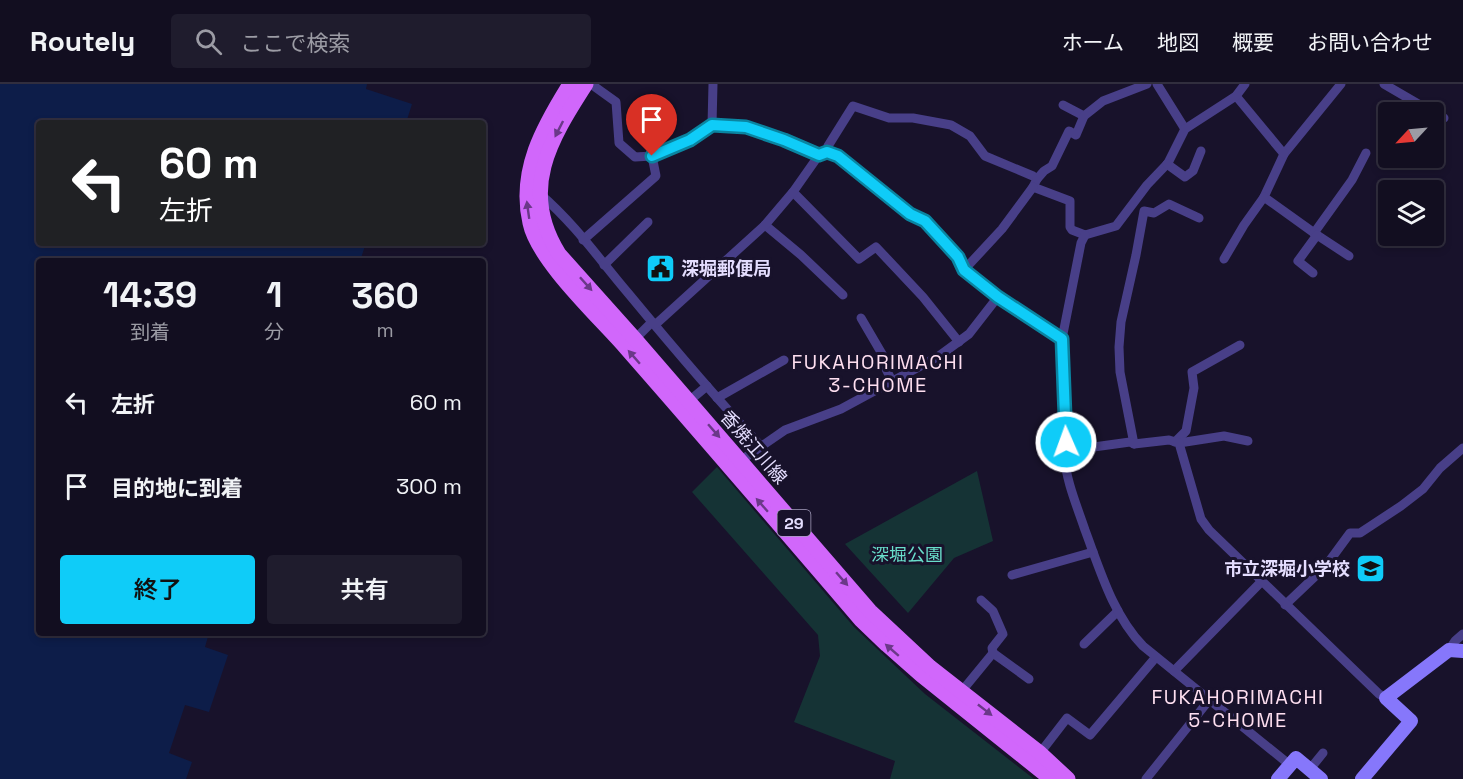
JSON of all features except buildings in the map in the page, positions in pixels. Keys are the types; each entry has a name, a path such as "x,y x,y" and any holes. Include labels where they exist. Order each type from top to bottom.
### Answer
{"main road":[{"name":"香焼江川線","path":"570,84 531,158 540,194 544,241 549,262 626,347 861,620 921,675 1052,779"},
{"name":"香焼江川線","path":"586,84 534,177 526,200 530,226 637,337 689,401 870,611 912,652 964,688 1068,779"},
{"path":"1362,779 1411,721 1386,698 1456,651"},
{"path":"1278,779 1296,758 1315,774"}],"street":[{"path":"591,84 616,102 619,143 635,157 652,156 690,140 712,125 746,127 823,154 838,156 910,214 925,221 958,257 964,270 998,297 1062,339"},
{"path":"712,125 713,84"},
{"path":"964,270 1002,229 1035,183 1052,166 1069,131 1076,135 1084,116 1103,101 1147,84"},
{"path":"1157,84 1185,129"},
{"path":"652,322 656,324 765,225 823,154 853,106 889,118 913,118 951,125 970,136 985,156 1018,168 1035,183 1070,201 1070,227 1085,235 1116,226 1167,164 1185,129 1236,96 1245,84"},
{"path":"1224,259 1264,196 1284,154 1341,84"},
{"path":"1384,84 1414,102"},
{"path":"1236,96 1284,154"},
{"path":"1063,105 1084,116"},
{"path":"1167,164 1185,177 1193,171 1201,151"},
{"path":"1313,273 1298,261 1352,180 1366,153"},
{"path":"584,240 656,176 652,156"},
{"path":"793,192 859,259 876,247 923,297 960,342"},
{"path":"540,194 584,240 717,398 760,445"},
{"path":"1264,196 1349,256"},
{"path":"1134,444 1119,372 1120,322 1144,211 1154,213 1169,204 1199,218"},
{"path":"604,265 648,222"},
{"path":"765,225 843,295"},
{"path":"1085,235 1081,243 1062,339 1066,442 1064,454 1065,467 1075,502 1093,552 1118,611 1131,634 1156,657 1290,765"},
{"path":"740,460 784,430 841,409 939,356 969,334 998,297"},
{"path":"861,318 885,359 884,365 892,381"},
{"path":"637,337 652,322"},
{"path":"1177,443 1186,431 1194,388 1192,372 1240,345"},
{"path":"717,398 784,360"},
{"path":"689,401 707,386"},
{"path":"1064,454 1097,445 1130,442 1134,444 1169,440 1177,443 1224,436 1248,441"},
{"path":"1177,443 1202,519 1209,530 1285,606 1386,698"},
{"path":"1285,606 1325,567 1350,533 1360,533 1401,506 1423,489 1440,468 1463,448"},
{"path":"1012,575 1093,552"},
{"path":"1174,671 1261,582"},
{"path":"964,688 993,653 992,648 1003,634 993,611 981,600"},
{"path":"1084,644 1118,611"},
{"path":"1456,651 1455,641 1463,634"},
{"path":"993,653 1029,679"},
{"path":"1040,753 1067,718 1090,735 1156,657"},
{"path":"1146,779 1210,699"},
{"path":"1315,774 1323,753"}],"green space":[{"path":"717,467 854,627 925,694 1034,779 890,779 895,761 794,722 820,656 818,635 692,492"},
{"name":"深堀公園","path":"977,471 993,541 954,558 908,613 845,544"}],"water":[{"path":"0,84 367,84 366,89 412,104 407,120 36,120 36,246 365,246 361,258 36,258 36,636 208,636 205,647 228,655 209,712 185,705 169,753 192,762 186,779 0,779"}],"place":[{"name":"深堀郵便局","path":"660,268"},
{"name":"市立深堀小学校","path":"1371,568"}],"district":[{"name":"FUKAHORIMACHI 3-CHOME","path":"878,374"},
{"name":"FUKAHORIMACHI 5-CHOME","path":"1238,708"}],"route":[{"path":"652,156 690,140 712,125 746,127 819,155 827,152 838,156 910,214 925,221 958,257 964,270 998,297 1062,339 1066,442"}]}
